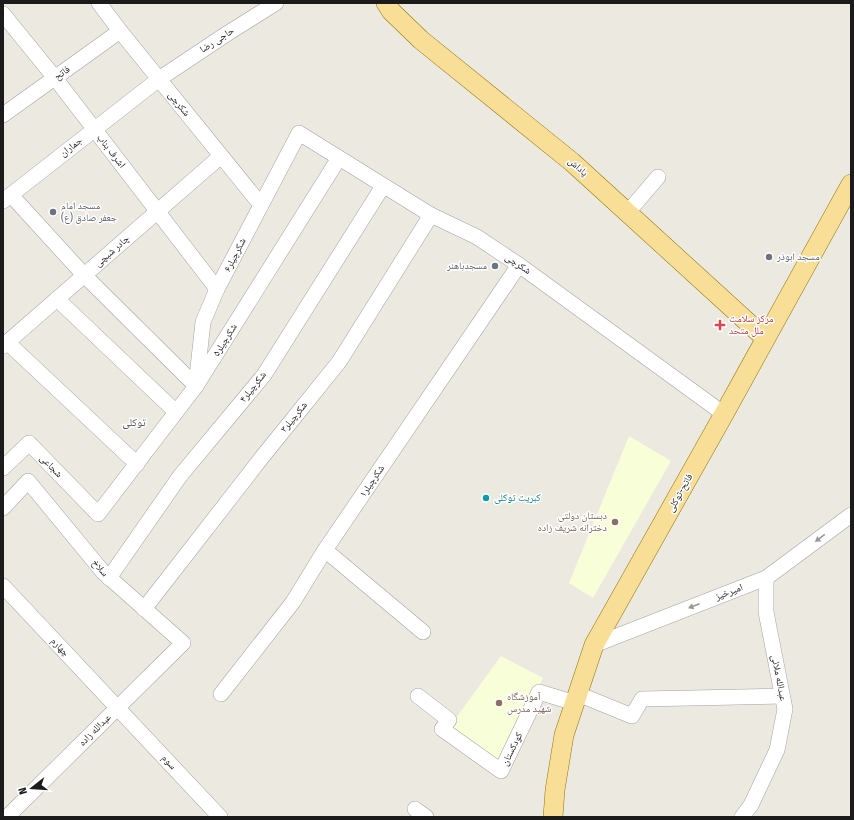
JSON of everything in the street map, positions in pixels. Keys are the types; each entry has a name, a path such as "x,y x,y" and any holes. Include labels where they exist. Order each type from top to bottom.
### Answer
{"main road":[{"name":"پاداش","path":"386,3 391,11 420,40 572,162 765,338"},
{"name":"فاتح-توکلی","path":"553,817 555,790 564,735 594,645 851,184"}],"street":[{"name":"شکرچی","path":"99,3 261,205"},
{"name":"حاجی رضا","path":"159,79 276,3"},
{"name":"اشرف بناب","path":"3,14 55,78 217,289"},
{"name":"فاتح","path":"3,115 120,31"},
{"name":"جماران","path":"7,198 159,79"},
{"name":"شکرچی","path":"299,133 430,215 477,238 519,265 724,414"},
{"name":"شکرچیلر۶","path":"196,386 203,322 217,289 299,133"},
{"name":"چادر شبچی","path":"5,344 221,156"},
{"name":"شکرچیلر۵","path":"98,514 196,386 339,158"},
{"path":"628,212 658,177"},
{"name":"شکرچیلر۴","path":"109,578 180,476 264,376 384,186"},
{"path":"7,198 196,386"},
{"name":"شکرچیلر۳","path":"144,609 263,456 339,362 430,215"},
{"name":"شکرچیلر۱","path":"220,694 293,602 325,550 519,265"},
{"path":"56,299 176,412"},
{"path":"5,344 137,464"},
{"name":"شجاعی","path":"3,468 29,443 98,514"},
{"name":"سلاخ","path":"3,508 28,481 103,572 183,644"},
{"name":"امیرخیز","path":"594,645 766,578 851,515"},
{"path":"325,550 423,632"},
{"name":"عبدالله ملائی","path":"742,817 751,805 777,750 785,709 766,612 766,578"},
{"name":"چهارم","path":"3,586 118,708"},
{"name":"عبدالله زاده","path":"8,817 183,644"},
{"name":"کودکستان","path":"418,696 449,720 442,729 502,771 539,692 576,698"},
{"path":"576,698 632,716 642,699 782,696"},
{"name":"سوم","path":"118,708 220,817"}],"shaded area":[{"name":"دبستان دولتی دخترانه شریف زاده","path":"629,436 671,461 593,598 569,583"},
{"name":"آموزشگاه شهید مدرس","path":"501,656 543,678 502,763 448,729"}],"place":[{"name":"مسجد امام جعفر صادق (ع)","path":"53,212"},
{"name":"مسجد ابوذر","path":"769,257"},
{"name":"مسجدباهنر","path":"495,266"},
{"name":"مرکز سلامت ملل متحد","path":"720,325"},
{"name":"کبریت توکلی","path":"486,498"},
{"name":"دبستان دولتی دخترانه شریف زاده","path":"615,522"},
{"name":"آموزشگاه شهید مدرس","path":"499,703"}],"district":[{"name":"توکلی","path":"134,422"}]}
